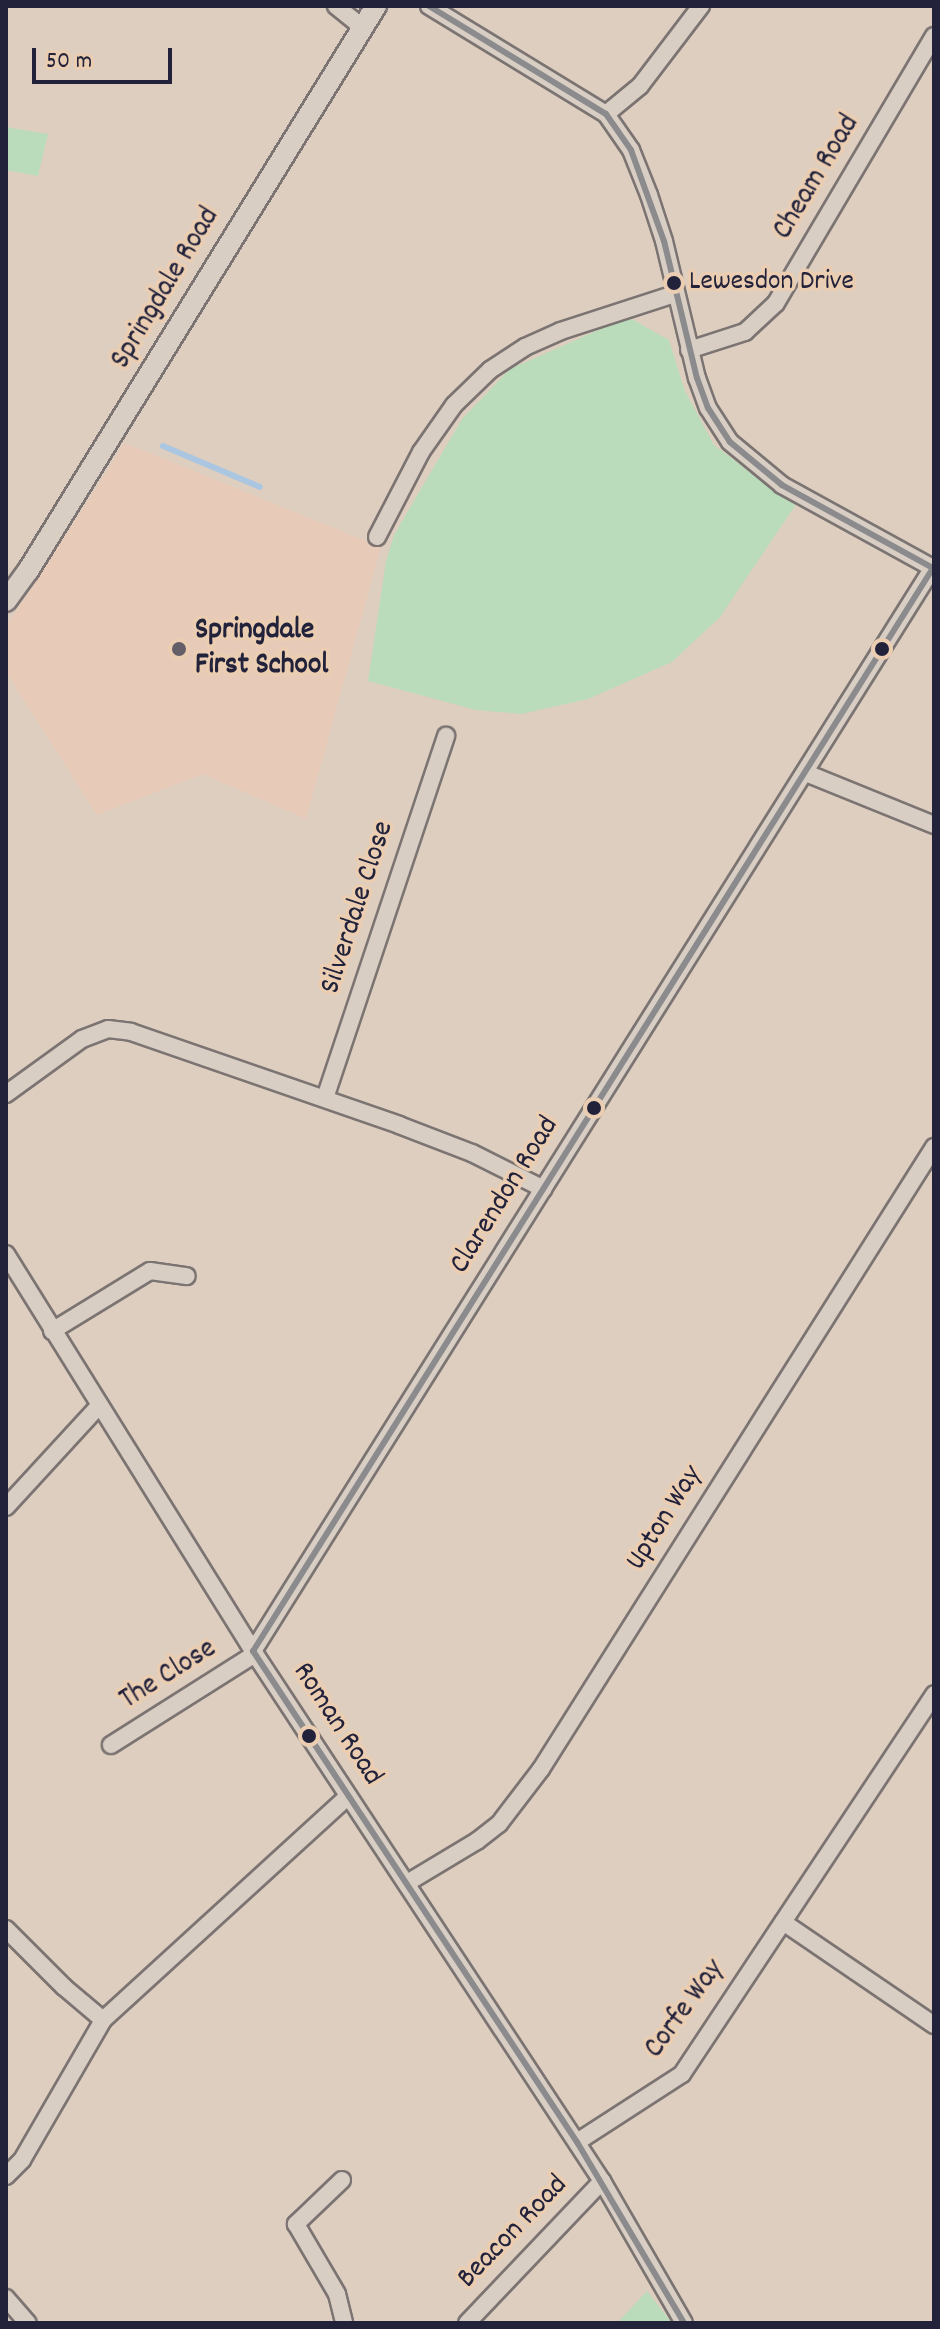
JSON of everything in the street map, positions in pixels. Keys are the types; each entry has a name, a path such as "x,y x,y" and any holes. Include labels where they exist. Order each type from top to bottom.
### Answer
{"street":[{"path":"336,6 362,27"},
{"name":"Springdale Road","path":"6,601 28,571 376,6"},
{"path":"429,6 606,114 631,150 664,241 689,350 708,408 730,442 782,485 934,567"},
{"path":"606,114 640,86 701,6"},
{"name":"Cheam Road","path":"689,350 745,332 776,303 934,36"},
{"path":"377,537 421,452 454,405 490,370 525,347 561,331 675,294"},
{"name":"Clarendon Road","path":"254,1652 934,567"},
{"name":"Silverdale Close","path":"325,1098 446,736"},
{"path":"806,773 934,825"},
{"path":"6,1094 82,1039 108,1029 168,1043 325,1098 472,1153 544,1189"},
{"name":"Upton Way","path":"407,1883 477,1841 499,1824 541,1769 934,1147"},
{"name":"Roman Road","path":"6,1254 254,1652 602,2181 684,2323"},
{"path":"52,1331 150,1271 187,1276"},
{"path":"6,1507 99,1406"},
{"name":"The Close","path":"111,1745 254,1652"},
{"name":"Corfe Way","path":"577,2142 682,2074 934,1694"},
{"path":"6,2176 22,2160 103,2020 348,1796"},
{"path":"783,1922 934,2025"},
{"path":"6,1929 64,1987 103,2020"},
{"path":"342,2180 296,2224 337,2294 344,2323"},
{"name":"Beacon Road","path":"467,2323 602,2181"},
{"path":"6,2298 28,2323"}],"shaded area":[{"name":"Springdale First School","path":"125,443 381,547 306,819 203,774 97,815 6,672 6,627"}],"green space":[{"path":"6,127 48,134 38,176 6,170"},
{"path":"628,317 669,340 685,391 714,445 776,492 797,503 720,617 672,662 588,699 521,714 476,710 368,681 386,561 394,535 462,419 510,369"},
{"path":"647,2291 672,2323 617,2323"}],"waterway":[{"path":"163,446 260,487"}],"transit line":[{"path":"429,6 606,114 631,150 664,241 697,378 708,408 730,442 782,485 933,568 253,1651 577,2142 684,2323"}],"place":[{"name":"Lewesdon Drive","path":"674,283"},
{"name":"Springdale First School","path":"179,649"}]}
